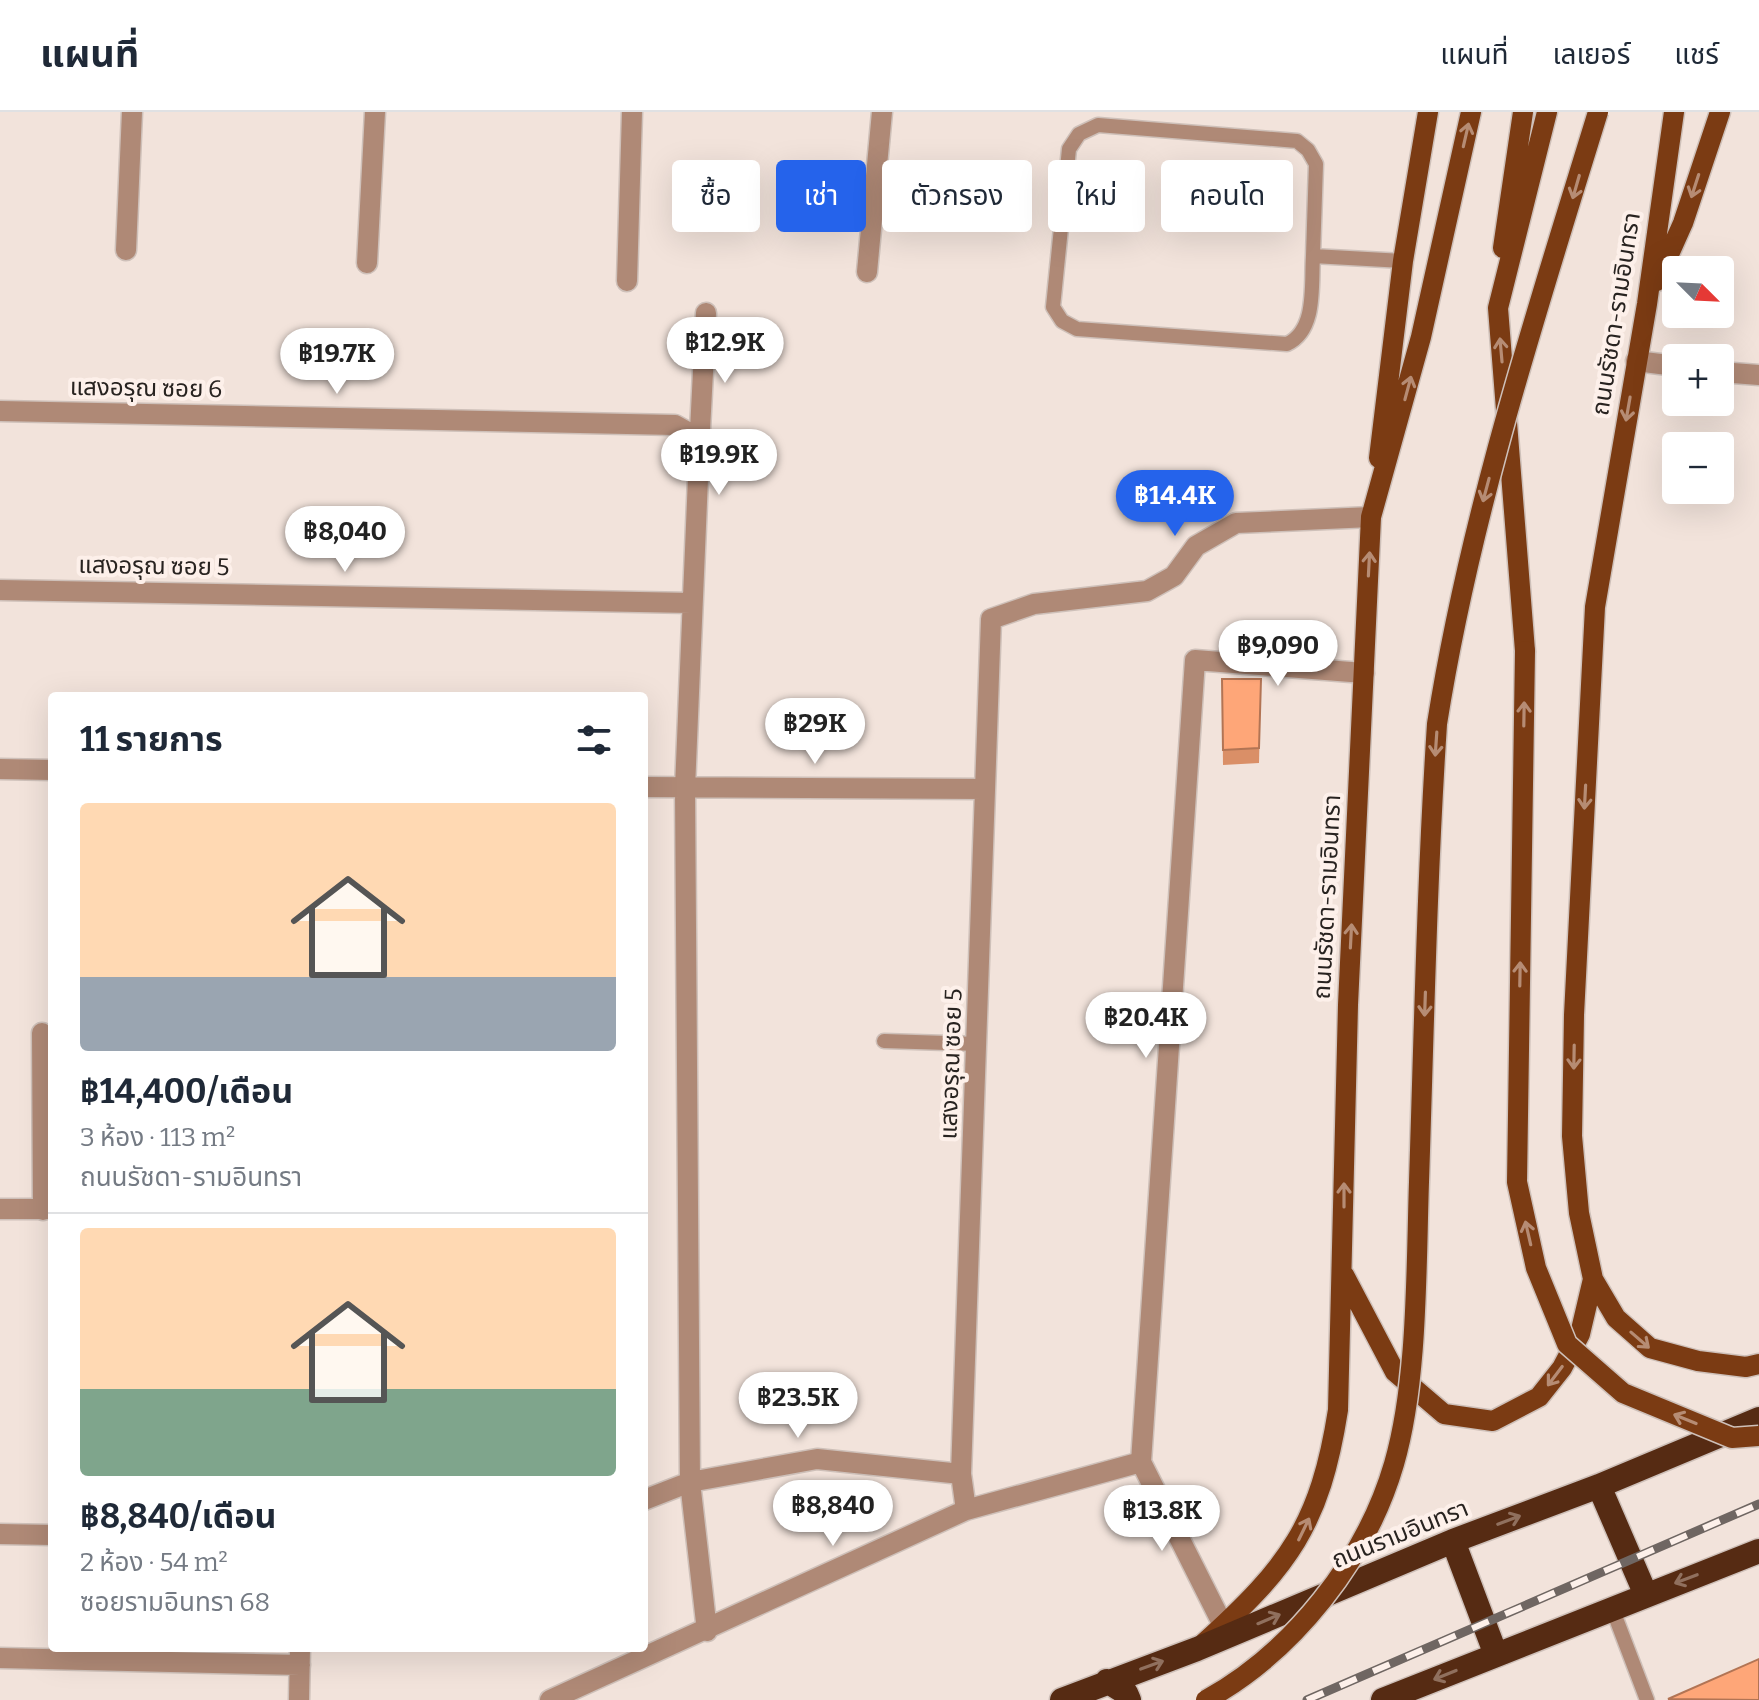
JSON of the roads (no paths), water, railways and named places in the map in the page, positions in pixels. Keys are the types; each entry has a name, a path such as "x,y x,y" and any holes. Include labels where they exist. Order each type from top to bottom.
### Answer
{"highway":[{"name":"ถนนรามอินทรา","path":"1062,1700 1197,1649 1453,1541 1599,1486 1759,1419"},
{"path":"1599,1486 1646,1595"},
{"path":"1453,1541 1496,1655"},
{"path":"1383,1700 1612,1608 1758,1554"},
{"path":"1107,1681 1126,1693 1129,1700"}],"main road":[{"path":"1371,517 1403,261 1428,112"},
{"name":"ถนนรัชดา-รามอินทรา","path":"1197,1649 1270,1577 1299,1540 1317,1502 1330,1462 1338,1410 1348,1005 1371,517 1421,337 1471,112"},
{"path":"1523,112 1504,225 1498,308 1525,651 1517,1182 1536,1268 1567,1344 1623,1393 1732,1438 1759,1436"},
{"path":"1498,308 1547,112"},
{"path":"1206,1700 1266,1658 1305,1620 1341,1574 1371,1519 1394,1465 1412,1333 1437,724 1452,627 1479,516 1598,112"},
{"name":"ถนนรัชดา-รามอินทรา","path":"1674,112 1647,304 1595,607 1574,1015 1572,1136 1579,1213 1593,1279 1616,1318 1650,1348 1698,1361 1746,1367 1759,1364"},
{"path":"1647,304 1683,223 1720,112"},
{"path":"1343,1273 1395,1372 1444,1414 1493,1421 1539,1397 1562,1368 1580,1334 1593,1279"}],"street":[{"path":"126,250 132,112"},
{"path":"367,263 375,112"},
{"path":"627,281 632,112"},
{"path":"867,272 882,112"},
{"path":"706,313 685,788 690,1482 707,1631"},
{"path":"1636,361 1662,364"},
{"path":"1734,373 1759,375"},
{"name":"แสงอรุณ ซอย 6","path":"0,411 675,425 693,435 699,454"},
{"name":"แสงอรุณ ซอย 5","path":"966,1510 961,1474 991,619 1034,604 1147,591 1174,576 1196,546 1236,523 1371,517"},
{"name":"แสงอรุณ ซอย 5","path":"0,590 691,603"},
{"path":"1223,1625 1141,1462 1195,660 1364,673"},
{"path":"0,769 48,770"},
{"path":"648,787 985,789"},
{"path":"0,1209 47,1209 42,1033"},
{"path":"648,1498 690,1482 817,1459 961,1474"},
{"path":"550,1700 707,1631 966,1510 1141,1462"},
{"path":"0,1534 48,1535"},
{"path":"0,1658 300,1657 299,1700"}],"lane":[{"path":"1098,125 1297,141 1308,150 1316,164 1313,256 1307,325 1298,338 1287,344 1077,329 1062,321 1053,307 1069,149 1079,134 1098,125"},
{"path":"1313,256 1403,261"},
{"path":"884,1041 978,1044"},
{"path":"1612,1608 1647,1700"}],"railway":[{"path":"1307,1700 1759,1504"}]}
